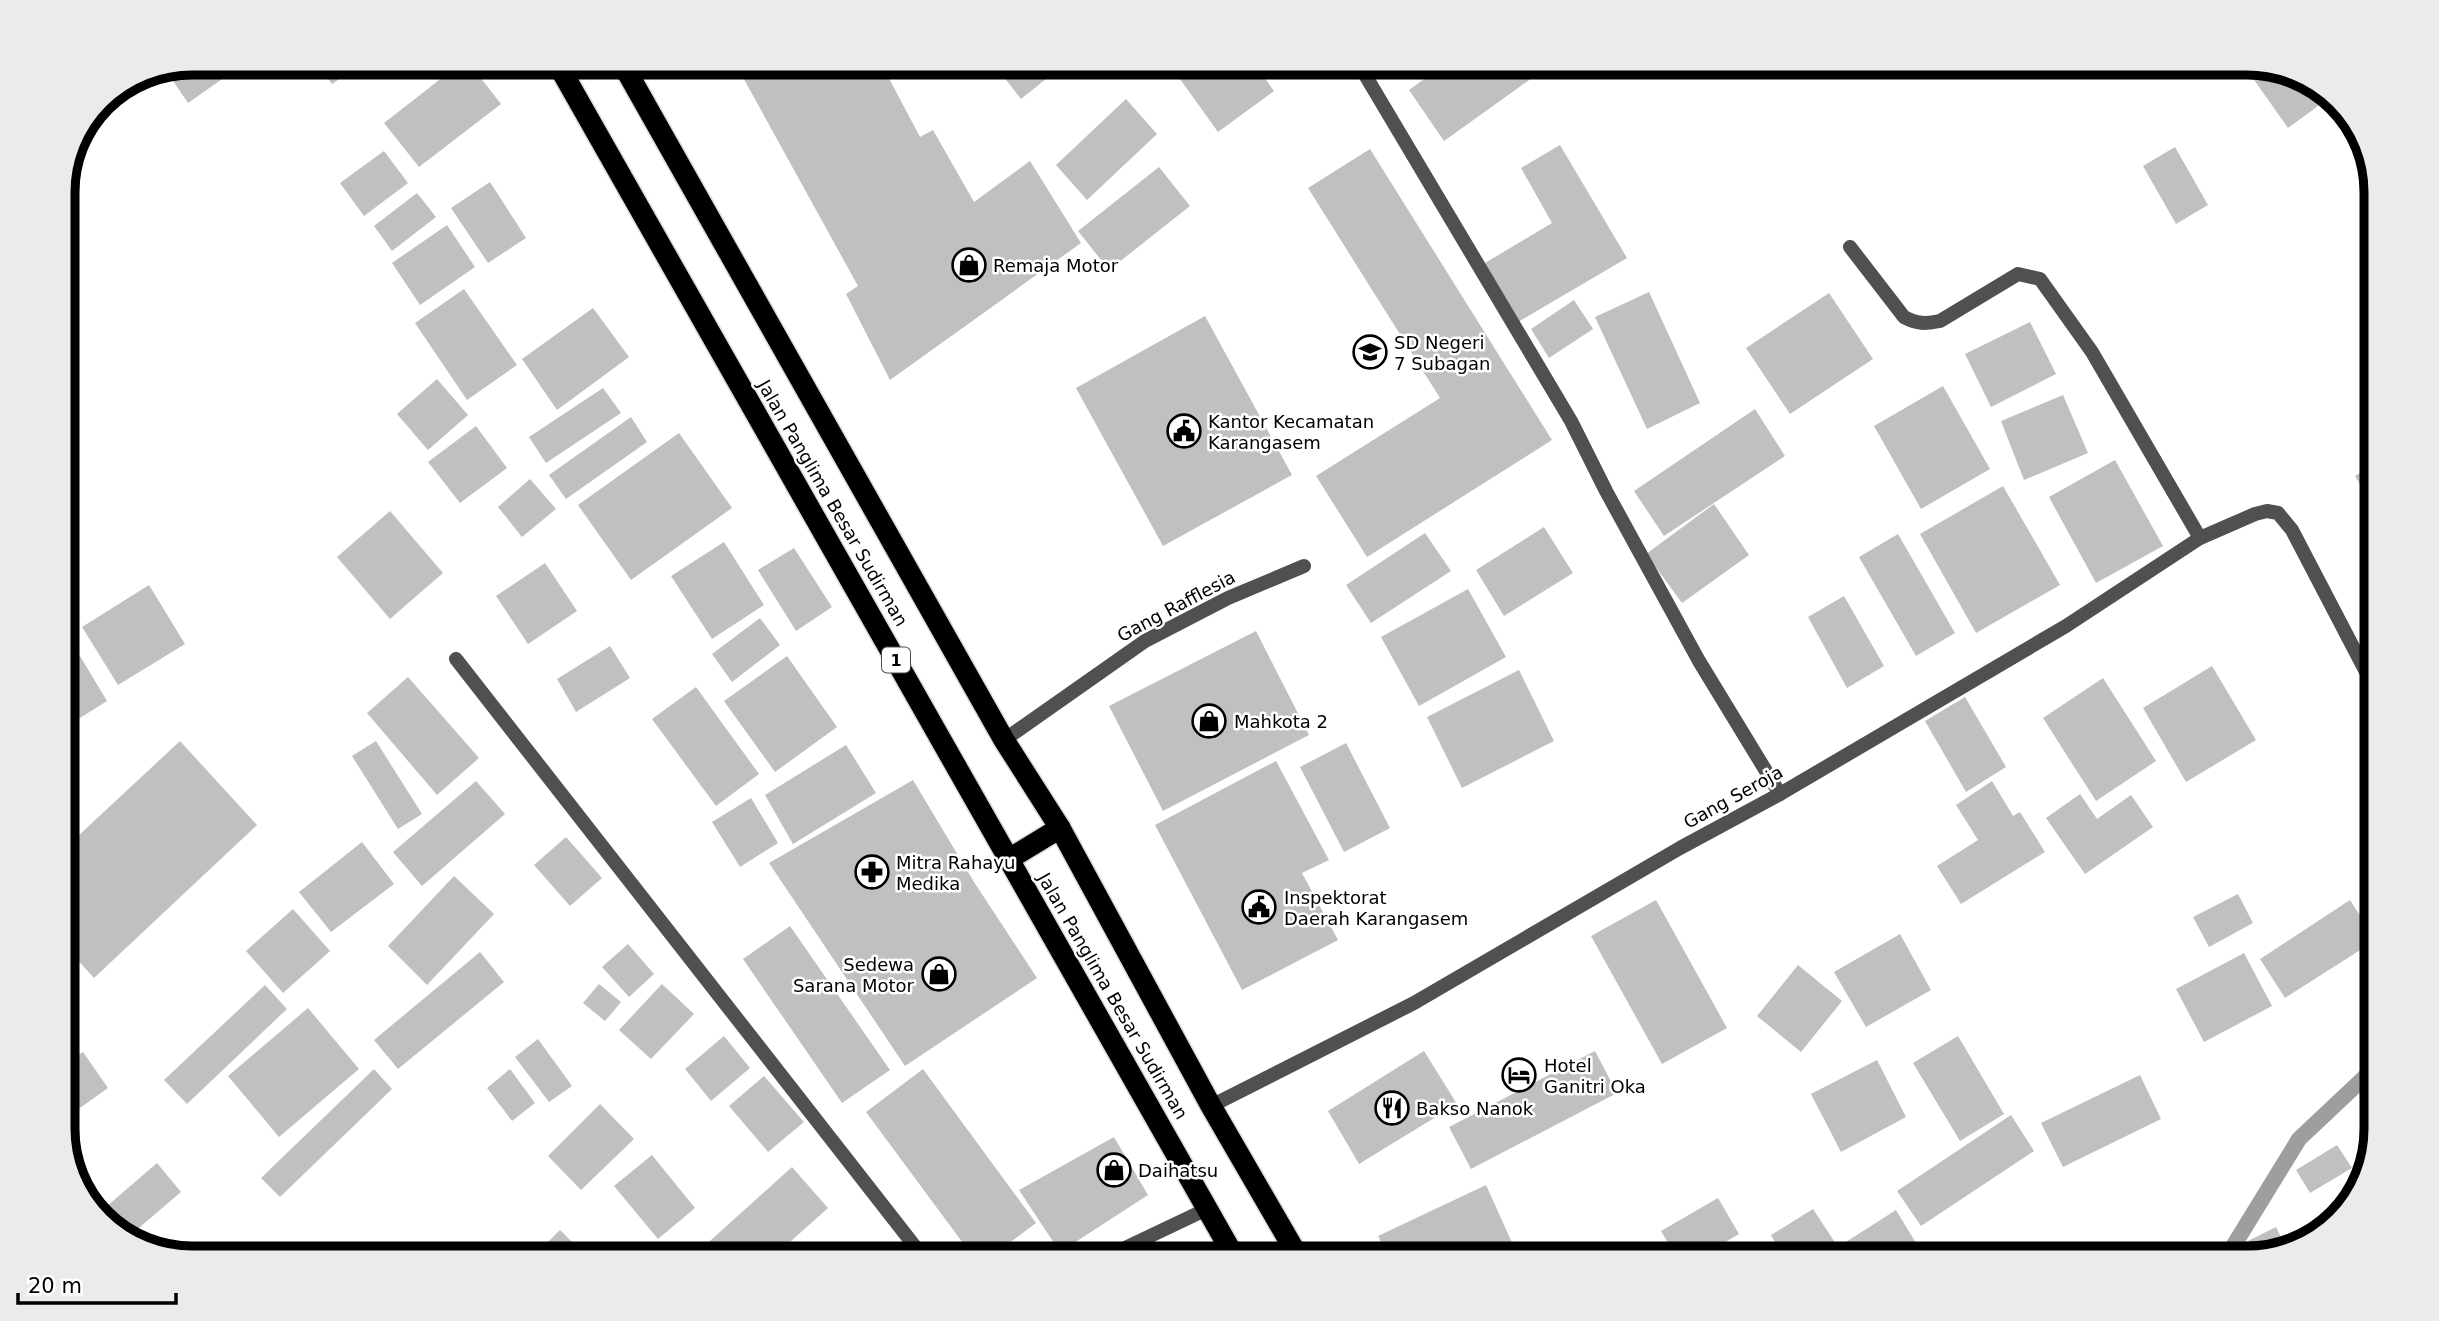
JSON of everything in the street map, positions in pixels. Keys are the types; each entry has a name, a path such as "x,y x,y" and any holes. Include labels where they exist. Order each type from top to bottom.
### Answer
{"highway":[{"name":"Jalan Panglima Besar Sudirman","path":"564,75 1228,1246"},
{"name":"Jalan Panglima Besar Sudirman","path":"629,75 1004,740 1060,828 1211,1106 1293,1246"},
{"path":"1009,859 1060,828"}],"street":[{"path":"1365,75 1571,421 1612,503 1699,661 1780,794"},
{"path":"1850,247 1904,317 1914,323 1940,321 2018,274 2040,279 2092,352 2200,538"},
{"name":"Gang Seroja","path":"1211,1106 1414,1003 1680,848 1780,794 2054,633 2200,538 2255,514 2267,511 2278,513 2292,530 2364,667"},
{"name":"Gang Rafflesia","path":"1004,740 1145,640 1228,598 1304,566"},
{"path":"456,659 915,1246"},
{"path":"1129,1246 1208,1209"}],"building":[{"path":"228,75 188,103 170,77"},
{"path":"326,75 345,75 332,84"},
{"path":"446,75 478,75 501,104 419,167 384,123"},
{"path":"742,75 887,75 920,137 933,130 974,202 1030,161 1081,243 890,380 846,294 858,286"},
{"path":"1002,75 1051,75 1021,99"},
{"path":"1177,75 1263,75 1274,91 1218,132"},
{"path":"1430,75 1536,75 1444,141 1409,90"},
{"path":"2251,75 2284,81 2322,103 2288,128"},
{"path":"1126,99 1157,134 1087,200 1056,165"},
{"path":"1560,145 1627,258 1518,322 1485,263 1552,223 1521,168"},
{"path":"2175,147 2208,205 2176,224 2143,166"},
{"path":"1370,149 1552,440 1367,557 1316,476 1440,398 1308,188"},
{"path":"384,151 408,183 364,216 340,183"},
{"path":"1159,167 1190,206 1109,270 1078,231"},
{"path":"490,182 526,238 488,263 451,208"},
{"path":"417,193 436,217 392,251 374,226"},
{"path":"447,225 475,267 420,305 392,263"},
{"path":"464,289 517,365 467,400 415,323"},
{"path":"1649,292 1700,403 1647,429 1595,317"},
{"path":"1829,293 1873,359 1790,414 1746,348"},
{"path":"1574,300 1593,329 1549,358 1531,329"},
{"path":"593,308 629,357 557,410 522,359"},
{"name":"Kantor Kecamatan Karangasem","path":"1205,316 1292,475 1163,546 1076,388"},
{"path":"2030,322 2056,374 1991,407 1965,354"},
{"path":"437,379 468,415 428,450 397,414"},
{"path":"1943,386 1990,469 1921,509 1874,426"},
{"path":"603,388 621,413 546,463 529,437"},
{"path":"2063,395 2088,453 2024,480 2001,421"},
{"path":"1755,409 1785,456 1664,536 1634,491"},
{"path":"631,417 647,442 566,499 549,475"},
{"path":"476,426 507,468 460,503 428,462"},
{"path":"679,433 732,508 631,580 578,505"},
{"path":"2115,460 2163,546 2096,583 2049,497"},
{"path":"2363,471 2363,490 2355,476"},
{"path":"530,479 556,509 522,537 498,507"},
{"path":"2003,486 2060,585 1976,633 1920,534"},
{"path":"1714,504 1749,555 1682,603 1646,554"},
{"path":"390,511 443,573 390,619 337,557"},
{"path":"1544,527 1573,573 1504,616 1476,570"},
{"path":"1425,533 1451,571 1371,623 1346,585"},
{"path":"1898,534 1955,633 1916,656 1859,557"},
{"path":"724,542 764,605 712,639 671,576"},
{"path":"794,548 832,607 796,631 758,570"},
{"path":"545,563 577,611 528,644 496,596"},
{"path":"149,585 185,644 118,685 82,627"},
{"path":"1468,589 1506,657 1419,706 1381,637"},
{"path":"1844,596 1884,666 1847,688 1808,617"},
{"path":"760,618 780,645 732,682 712,654"},
{"name":"Mahkota 2","path":"1256,631 1309,735 1163,811 1109,706"},
{"path":"610,646 630,678 576,712 557,679"},
{"path":"76,652 107,701 76,720"},
{"path":"787,656 837,727 775,772 724,701"},
{"path":"2212,666 2256,740 2186,782 2143,708"},
{"path":"1519,670 1554,741 1462,788 1427,717"},
{"path":"408,677 479,758 437,795 367,713"},
{"path":"2103,678 2156,761 2096,801 2043,718"},
{"path":"696,687 759,774 716,806 652,719"},
{"path":"1965,697 2006,767 1966,792 1925,721"},
{"path":"180,741 257,825 94,978 76,958 76,838"},
{"path":"376,741 422,814 398,829 352,756"},
{"path":"1346,743 1390,828 1344,852 1300,767"},
{"path":"846,745 876,793 793,844 765,795"},
{"name":"Inspektorat Daerah Karangasem","path":"1276,761 1329,860 1302,873 1338,940 1242,990 1155,825"},
{"path":"913,780 974,882 1037,978 905,1066 769,863"},
{"path":"476,781 505,814 422,886 393,852"},
{"path":"1992,781 2013,816 2020,812 2045,852 1961,904 1937,866 1978,840 1956,805"},
{"path":"2080,794 2097,819 2131,795 2153,827 2085,874 2046,818"},
{"path":"751,798 778,843 740,867 712,822"},
{"path":"566,837 602,878 570,906 534,865"},
{"path":"362,842 394,884 331,932 299,892"},
{"path":"454,876 494,914 427,985 388,946"},
{"path":"2238,894 2253,923 2209,947 2193,917"},
{"path":"1656,900 1727,1028 1662,1064 1591,936"},
{"path":"2350,900 2364,921 2364,948 2285,998 2260,959"},
{"path":"293,909 330,951 283,993 246,951"},
{"path":"790,926 890,1070 842,1103 743,959"},
{"path":"1900,934 1931,990 1866,1027 1834,972"},
{"path":"628,944 654,974 629,997 602,967"},
{"path":"480,952 504,982 398,1069 374,1040"},
{"path":"2244,953 2272,1006 2204,1042 2176,989"},
{"path":"1798,965 1842,1001 1801,1052 1757,1016"},
{"path":"599,984 621,1002 605,1021 583,1003"},
{"path":"662,984 694,1014 651,1059 619,1030"},
{"path":"265,985 287,1009 187,1104 164,1080"},
{"path":"308,1008 359,1069 279,1137 228,1076"},
{"path":"724,1036 750,1068 711,1101 685,1069"},
{"path":"1958,1036 2004,1114 1960,1141 1913,1063"},
{"path":"538,1039 572,1086 549,1102 515,1057"},
{"name":"Bakso Nanok","path":"1424,1051 1457,1104 1359,1164 1328,1111"},
{"path":"1595,1051 1617,1093 1471,1169 1449,1127"},
{"path":"83,1052 108,1088 76,1111 76,1057"},
{"path":"1877,1060 1906,1117 1841,1152 1811,1094"},
{"path":"374,1069 392,1089 280,1197 261,1178"},
{"path":"510,1069 535,1103 512,1121 487,1088"},
{"path":"923,1069 1036,1223 1005,1246 965,1246 866,1112"},
{"path":"2140,1075 2161,1119 2063,1167 2041,1123"},
{"path":"764,1076 804,1122 768,1152 729,1106"},
{"path":"600,1104 634,1139 581,1190 548,1156"},
{"path":"2011,1115 2034,1151 1921,1226 1897,1191"},
{"path":"1114,1137 1148,1195 1069,1246 1056,1246 1019,1190"},
{"path":"2337,1145 2352,1168 2310,1193 2296,1170"},
{"path":"652,1155 695,1208 658,1239 614,1186"},
{"path":"157,1163 181,1192 135,1231 105,1207"},
{"path":"792,1167 828,1208 785,1246 704,1246"},
{"path":"1486,1185 1514,1246 1460,1246 1458,1242 1450,1246 1383,1246 1378,1236"},
{"path":"1718,1198 1739,1234 1718,1246 1670,1246 1661,1231"},
{"path":"1813,1209 1837,1246 1777,1246 1771,1235"},
{"path":"1896,1210 1918,1246 1840,1246"},
{"path":"2276,1227 2282,1240 2262,1245 2238,1246"},
{"path":"560,1230 576,1246 544,1246"}],"waterway":[{"path":"2233,1246 2299,1139 2364,1078"}],"place":[{"name":"Remaja Motor","path":"969,265"},
{"name":"SD Negeri 7 Subagan","path":"1370,352"},
{"name":"Kantor Kecamatan Karangasem","path":"1184,431"},
{"name":"Mahkota 2","path":"1209,721"},
{"name":"Mitra Rahayu Medika","path":"872,872"},
{"name":"Inspektorat Daerah Karangasem","path":"1259,907"},
{"name":"Sedewa Sarana Motor","path":"939,974"},
{"name":"Hotel Ganitri Oka","path":"1519,1075"},
{"name":"Bakso Nanok","path":"1392,1108"},
{"name":"Daihatsu","path":"1114,1170"}]}
